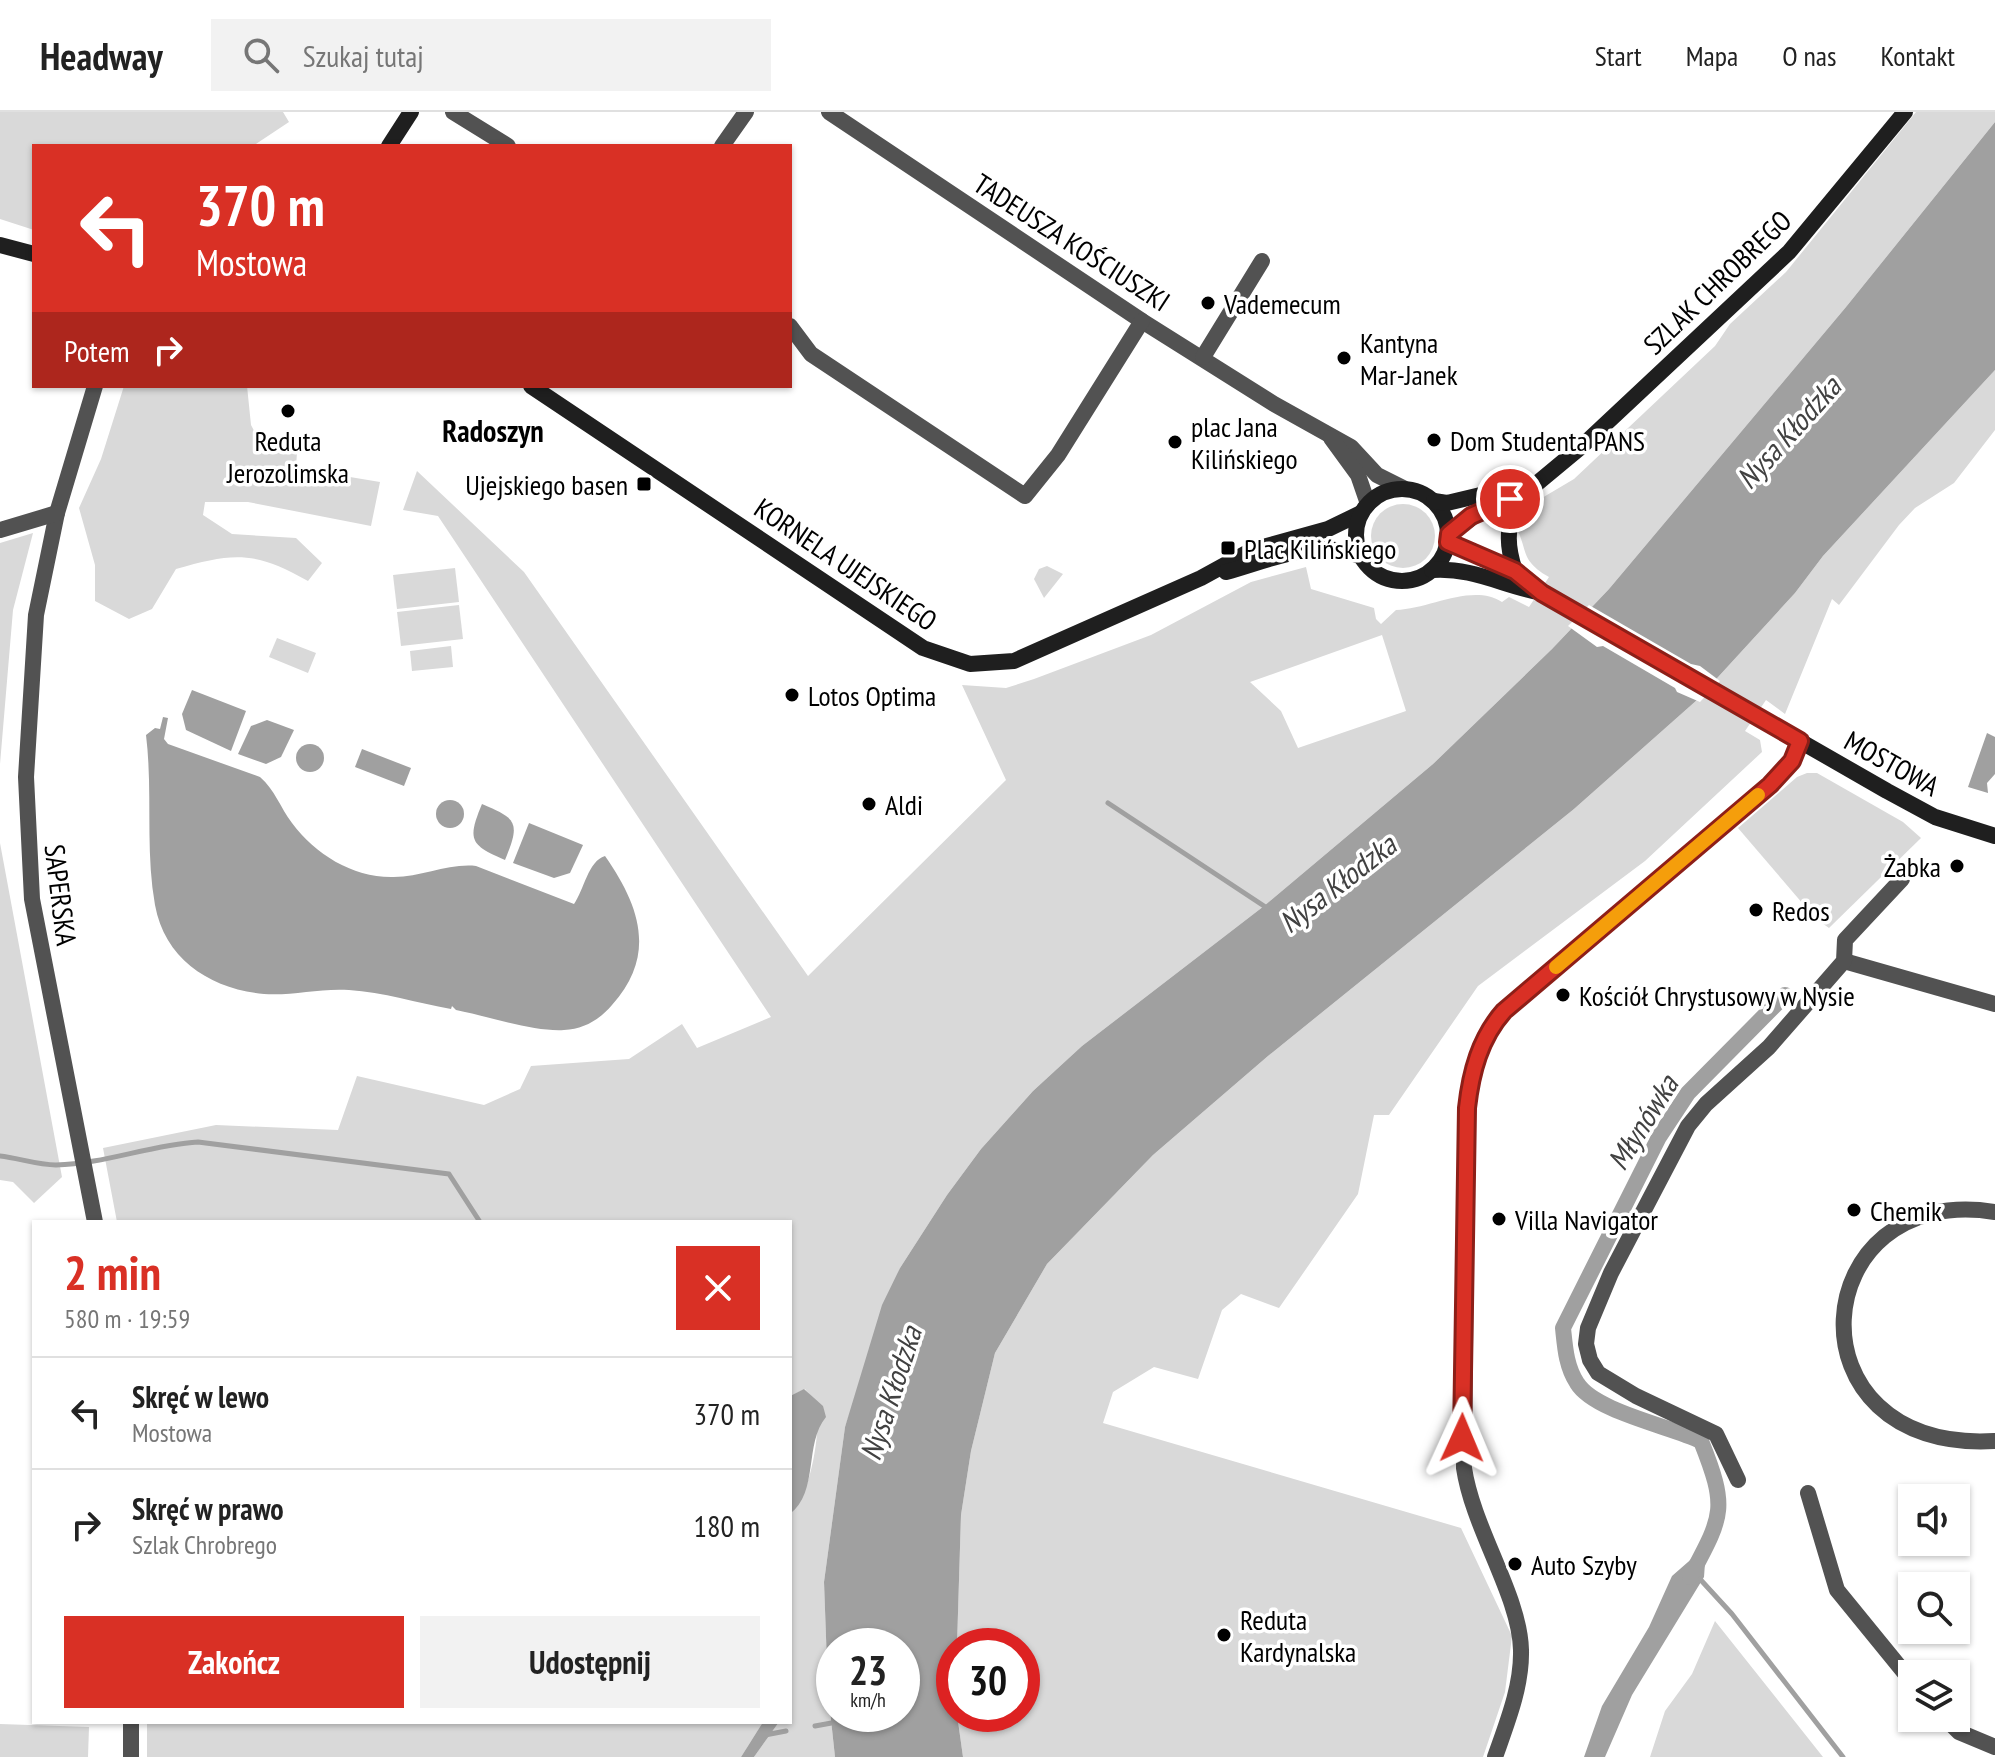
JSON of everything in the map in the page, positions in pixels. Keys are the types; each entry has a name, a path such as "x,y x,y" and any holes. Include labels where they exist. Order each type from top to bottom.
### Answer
{"main road":[{"path":"390,144 411,112"},
{"name":"SZLAK CHROBREGO","path":"1448,538 1480,512 1529,490 1549,474 1779,262 1905,112"},
{"path":"0,245 32,253"},
{"name":"KORNELA UJEJSKIEGO","path":"534,388 923,648 953,660 983,665 1024,657 1201,578 1252,550 1328,529 1364,508"},
{"name":"SZLAK CHROBREGO","path":"1434,501 1447,503 1485,497 1549,474"},
{"path":"1403,488 1420,492 1434,501 1445,516 1448,538 1445,552 1432,570 1420,578 1391,580 1379,575 1362,557 1356,531 1364,508 1383,492 1403,488"},
{"path":"1515,571 1507,540 1508,525 1529,490"},
{"name":"MOSTOWA","path":"1448,538 1515,571 1533,589"},
{"name":"KORNELA UJEJSKIEGO","path":"1201,578 1309,549 1349,551 1362,557"},
{"name":"MOSTOWA","path":"1432,570 1462,569 1533,589 1935,817 1995,836"},
{"path":"1970,827 1995,826"}],"street":[{"path":"453,112 505,144"},
{"path":"723,144 746,112"},
{"name":"TADEUSZA KOŚCIUSZKI","path":"829,112 1142,321 1351,447 1377,475 1403,488"},
{"path":"1203,357 1262,261"},
{"path":"792,329 811,354 1025,496 1038,484 1142,321"},
{"name":"SAPERSKA","path":"94,388 57,513 33,643 26,829 32,899 95,1220"},
{"name":"TADEUSZA KOŚCIUSZKI","path":"1330,437 1358,475 1364,508"},
{"path":"0,530 57,513"},
{"path":"1495,1757 1510,1712 1521,1650 1518,1626 1474,1515 1464,1468 1467,1108 1476,1059 1492,1024 1504,1011 1770,785 1792,761 1800,741"},
{"path":"1738,1480 1716,1434 1636,1396 1598,1373 1588,1352 1588,1328 1624,1245 1688,1126 1706,1104 1769,1047 1844,961 1845,940 1902,879"},
{"path":"1844,961 1995,1004"},
{"path":"1995,1212 1961,1210 1921,1217 1881,1239 1855,1272 1843,1324 1847,1351 1856,1374 1865,1391 1884,1413 1931,1438 1948,1442 1995,1442"},
{"path":"1808,1493 1837,1590 1898,1665"},
{"path":"131,1724 131,1757"},
{"path":"1959,1732 1995,1747"}],"shaded area":[{"path":"0,112 283,112 289,122 256,144 32,144 32,229 0,219"},
{"path":"1916,112 1995,112 1995,122 1846,307 1609,589 1552,649 1433,764 1264,906 1082,1046 1033,1091 981,1149 947,1195 900,1268 845,1427 824,1582 826,1628 816,1628 816,1732 832,1732 835,1757 754,1757 778,1724 792,1724 792,1512 809,1479 816,1445 816,1404 805,1389 792,1395 792,1220 117,1220 103,1148 216,1125 338,1130 357,1076 484,1105 520,1089 531,1066 629,1059 682,1024 697,1048 771,1017 438,516 403,510 417,471 524,572 808,976 1006,780 962,685 1006,688 1034,679 1151,635 1251,582 1306,567 1311,589 1374,608 1376,619 1381,624 1396,610 1464,596 1478,595 1502,602 1509,597 1529,607 1549,577 1528,559 1515,526 1525,508 1574,479 1715,346 1730,324 1786,272","holes":["1382,635 1406,711 1298,748 1281,711 1250,682"]},
{"path":"1995,370 1995,430 1954,483 1915,508 1899,525 1839,605 1832,599 1785,714 1766,700 1745,731 1760,740 1762,752 1645,861 1478,986 1389,1115 1374,1115 1358,1194 1279,1308 1241,1294 1222,1310 1198,1379 1154,1367 1113,1392 1103,1423 1461,1528 1512,1636 1505,1692 1483,1757 963,1757 960,1732 1040,1732 1040,1628 958,1628 961,1515 971,1451 995,1353 1047,1264 1153,1155 1268,1056 1574,809 1697,700 1795,593 1823,556"},
{"path":"123,388 247,388 251,425 261,444 297,452 296,468 380,482 371,526 248,502 205,502 203,515 232,534 296,538 322,563 308,581 273,564 244,557 214,559 176,569 152,609 129,619 95,601 95,565 79,508 101,459"},
{"path":"1403,504 1421,510 1429,518 1435,536 1429,554 1421,562 1403,568 1385,562 1377,554 1371,536 1377,518 1385,510"},
{"path":"33,533 13,610 0,764 0,543"},
{"path":"1047,566 1063,574 1044,598 1034,579 1039,569"},
{"path":"455,568 459,602 397,609 393,575"},
{"path":"459,605 463,639 401,646 397,612"},
{"path":"277,638 316,653 308,673 269,657"},
{"path":"451,646 453,667 412,671 410,651"},
{"path":"1817,773 1903,822 1921,838 1829,928 1815,918 1738,828 1797,777"},
{"path":"0,843 62,1177 34,1203 13,1182 0,1180"},
{"path":"1715,1621 1823,1757 1650,1757 1665,1711 1692,1674"},
{"path":"0,1724 89,1727 88,1757 0,1757"},
{"path":"147,1724 762,1724 741,1757 147,1757"}],"water":[{"name":"Nysa Kłodzka","path":"1995,122 1995,370 1823,556 1795,593 1697,700 1574,809 1268,1056 1153,1155 1047,1264 995,1353 971,1451 961,1515 958,1628 936,1628 936,1732 960,1732 963,1757 835,1757 832,1732 920,1732 920,1628 826,1628 824,1582 845,1427 882,1305 900,1268 947,1195 981,1149 1033,1091 1082,1046 1264,906 1433,764 1609,589 1846,307"},
{"path":"192,690 246,711 231,751 186,730 182,714"},
{"path":"163,717 168,718 164,739 168,744 260,777 270,787 292,823 312,845 336,862 362,873 402,877 476,866 574,904 590,870 605,856 627,893 638,930 639,949 635,968 626,986 607,1010 591,1023 578,1028 552,1030 456,1010 452,1006 451,1009 362,991 264,994 226,986 209,978 180,956 160,924 155,905 150,863 146,735 155,728 160,729"},
{"path":"267,720 294,730 281,757 266,764 238,754 251,726"},
{"path":"1987,733 1995,737 1995,774 1987,783 1988,793 1968,787"},
{"path":"310,744 320,748 324,758 320,768 310,772 300,768 296,758 300,748"},
{"path":"362,749 411,768 404,786 355,767"},
{"path":"450,800 460,804 464,814 460,824 450,828 440,824 436,814 440,804"},
{"path":"482,804 503,814 513,824 513,838 505,860 485,850 475,840 474,826"},
{"path":"529,823 583,845 570,873 554,878 513,863"},
{"path":"804,1389 823,1406 826,1417 815,1440 805,1493 792,1512 792,1395"},
{"path":"1696,1555 1705,1563 1704,1577 1632,1695 1605,1757 1584,1757 1602,1706 1649,1627 1672,1576"},
{"path":"762,1724 778,1724 754,1757 741,1757"}],"pier":[{"path":"1589,605 1691,664 1700,666 1720,681 1700,702 1677,692 1603,646 1597,647 1568,626"}],"waterway":[{"name":"Nysa Kłodzka","path":"1108,803 1267,908"},
{"name":"Młynówka","path":"1690,1577 1715,1525 1718,1511 1715,1482 1701,1441 1615,1410 1586,1393 1570,1370 1563,1328 1659,1137 1688,1093 1785,995"},
{"path":"0,1156 49,1165 74,1164 198,1142 449,1174 479,1220"},
{"path":"1699,1578 1732,1614 1843,1757"},
{"path":"765,1735 786,1731"}],"slow traffic":[{"path":"1556,967 1758,795"}],"place":[{"name":"Vademecum","path":"1208,303"},
{"name":"Kantyna Mar-Janek","path":"1344,358"},
{"name":"Reduta Jerozolimska","path":"288,411"},
{"name":"Dom Studenta PANS","path":"1434,440"},
{"name":"plac Jana Kilińskiego","path":"1175,442"},
{"name":"Ujejskiego basen","path":"644,484"},
{"name":"Plac Kilińskiego","path":"1228,548"},
{"name":"Lotos Optima","path":"792,695"},
{"name":"Aldi","path":"869,804"},
{"name":"Żabka","path":"1957,866"},
{"name":"Redos","path":"1756,910"},
{"name":"Kościół Chrystusowy w Nysie","path":"1563,995"},
{"name":"Chemik","path":"1854,1210"},
{"name":"Villa Navigator","path":"1499,1219"},
{"name":"Auto Szyby","path":"1515,1564"},
{"name":"Reduta Kardynalska","path":"1224,1635"}],"district":[{"name":"Radoszyn","path":"493,430"}],"route":[{"path":"1462,1438 1467,1108 1469,1087 1484,1040 1492,1024 1504,1011 1770,785 1792,761 1800,741 1542,593 1520,574 1448,542 1449,534 1471,516 1510,499"}]}
